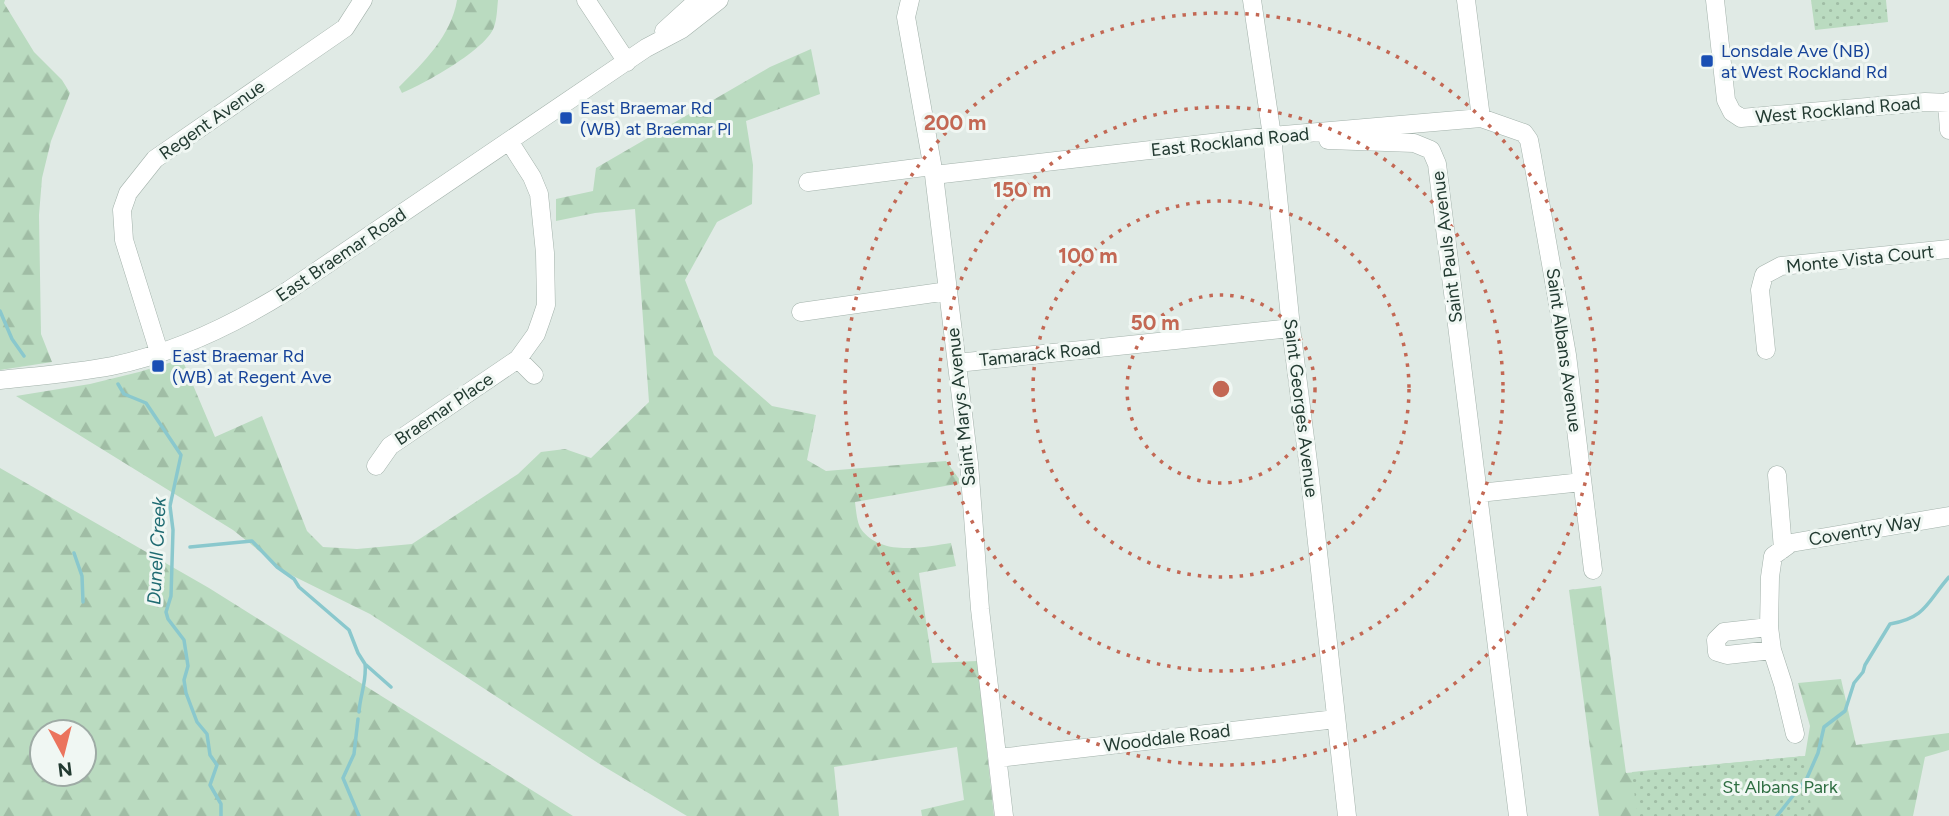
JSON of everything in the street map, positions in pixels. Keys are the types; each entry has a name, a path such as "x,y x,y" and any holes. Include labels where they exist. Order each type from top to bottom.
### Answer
{"street":[{"name":"Regent Avenue","path":"159,352 124,240 122,209 128,193 155,159 345,28 363,0"},
{"path":"586,0 627,62"},
{"name":"East Braemar Road","path":"0,380 93,369 159,352 213,332 265,305 627,62 698,0"},
{"name":"East Braemar Road","path":"646,48 682,29 719,0"},
{"name":"Saint Marys Avenue","path":"909,0 906,17 933,171 969,463 980,609 1004,816"},
{"name":"Saint Georges Avenue","path":"1252,0 1278,136 1291,328 1347,816"},
{"path":"1466,0 1481,118"},
{"name":"West Rockland Road","path":"1714,0 1726,100 1732,112 1741,118 1948,102"},
{"path":"1948,102 1949,130"},
{"name":"East Rockland Road","path":"808,182 1481,118 1524,133"},
{"name":"Saint Albans Avenue","path":"1524,133 1529,140 1567,355 1593,570"},
{"name":"Saint Pauls Avenue","path":"1278,136 1340,141 1414,142 1432,150 1437,164 1518,816"},
{"name":"Braemar Place","path":"376,466 390,446 518,359 536,334 546,304 545,253 539,194 532,177 509,141"},
{"name":"Monte Vista Court","path":"1766,350 1760,290 1764,275 1781,266 1949,249"},
{"path":"801,312 948,291"},
{"name":"Tamarack Road","path":"957,363 1291,328"},
{"path":"518,359 534,374"},
{"path":"1777,475 1783,549 1773,556 1769,627 1772,650 1795,734"},
{"path":"1479,493 1582,482"},
{"name":"Coventry Way","path":"1783,549 1791,543 1949,516"},
{"path":"1769,627 1724,632 1716,640 1717,652 1727,655 1772,650"},
{"name":"Wooddale Road","path":"998,758 1336,719"}],"green space":[{"path":"0,0 5,0 4,3 34,52 62,80 70,93 51,141 42,178 39,215 41,334 52,362 0,370"},
{"path":"457,0 498,0 495,24 489,36 454,65 402,93 399,87 443,37"},
{"path":"1811,0 1886,0 1888,22 1815,30"},
{"path":"811,49 820,94 746,121 753,165 752,204 717,222 685,280 714,355 772,406 816,415 807,460 826,471 946,461 962,483 855,502 861,529 880,544 903,548 951,543 956,566 919,573 932,663 977,661 994,816 922,816 921,810 964,800 957,747 834,767 839,816 687,816 598,763 370,614 287,573 233,530 16,396 90,384 182,359 215,437 262,416 307,531 323,547 357,549 412,544 518,474 541,452 565,449 591,458 649,402 635,209 556,221 556,199 593,191 596,168 770,67"},
{"path":"0,468 209,588 573,816 0,816"},
{"path":"1601,586 1626,773 1805,756 1810,726 1798,683 1841,679 1856,745 1949,733 1949,750 1925,757 1913,816 1599,816 1569,590"},
{"name":"St Albans Park","path":"1805,756 1812,816 1637,816 1632,772"}],"waterway":[{"path":"0,311 12,339 24,356"},
{"name":"Dunell Creek","path":"118,384 124,394 146,403 181,455 170,506 173,530 171,596 166,612 168,619 184,640 188,666 184,680 186,693 197,722 207,734 210,755 217,765 210,785 221,804 221,816"},
{"path":"190,547 252,541 277,567 294,579 299,587 349,630 365,664 391,687"},
{"path":"74,553 82,576 83,602"},
{"path":"1777,816 1807,778 1818,753 1824,727 1845,711 1854,683 1890,624 1919,613 1949,577"},
{"path":"359,712 365,664"},
{"path":"358,719 354,754 343,778 359,816"}],"place":[{"name":"Lonsdale Ave (NB) at West Rockland Rd","path":"1707,61"},
{"name":"East Braemar Rd (WB) at Braemar Pl","path":"566,118"},
{"name":"East Braemar Rd (WB) at Regent Ave","path":"158,366"}]}
